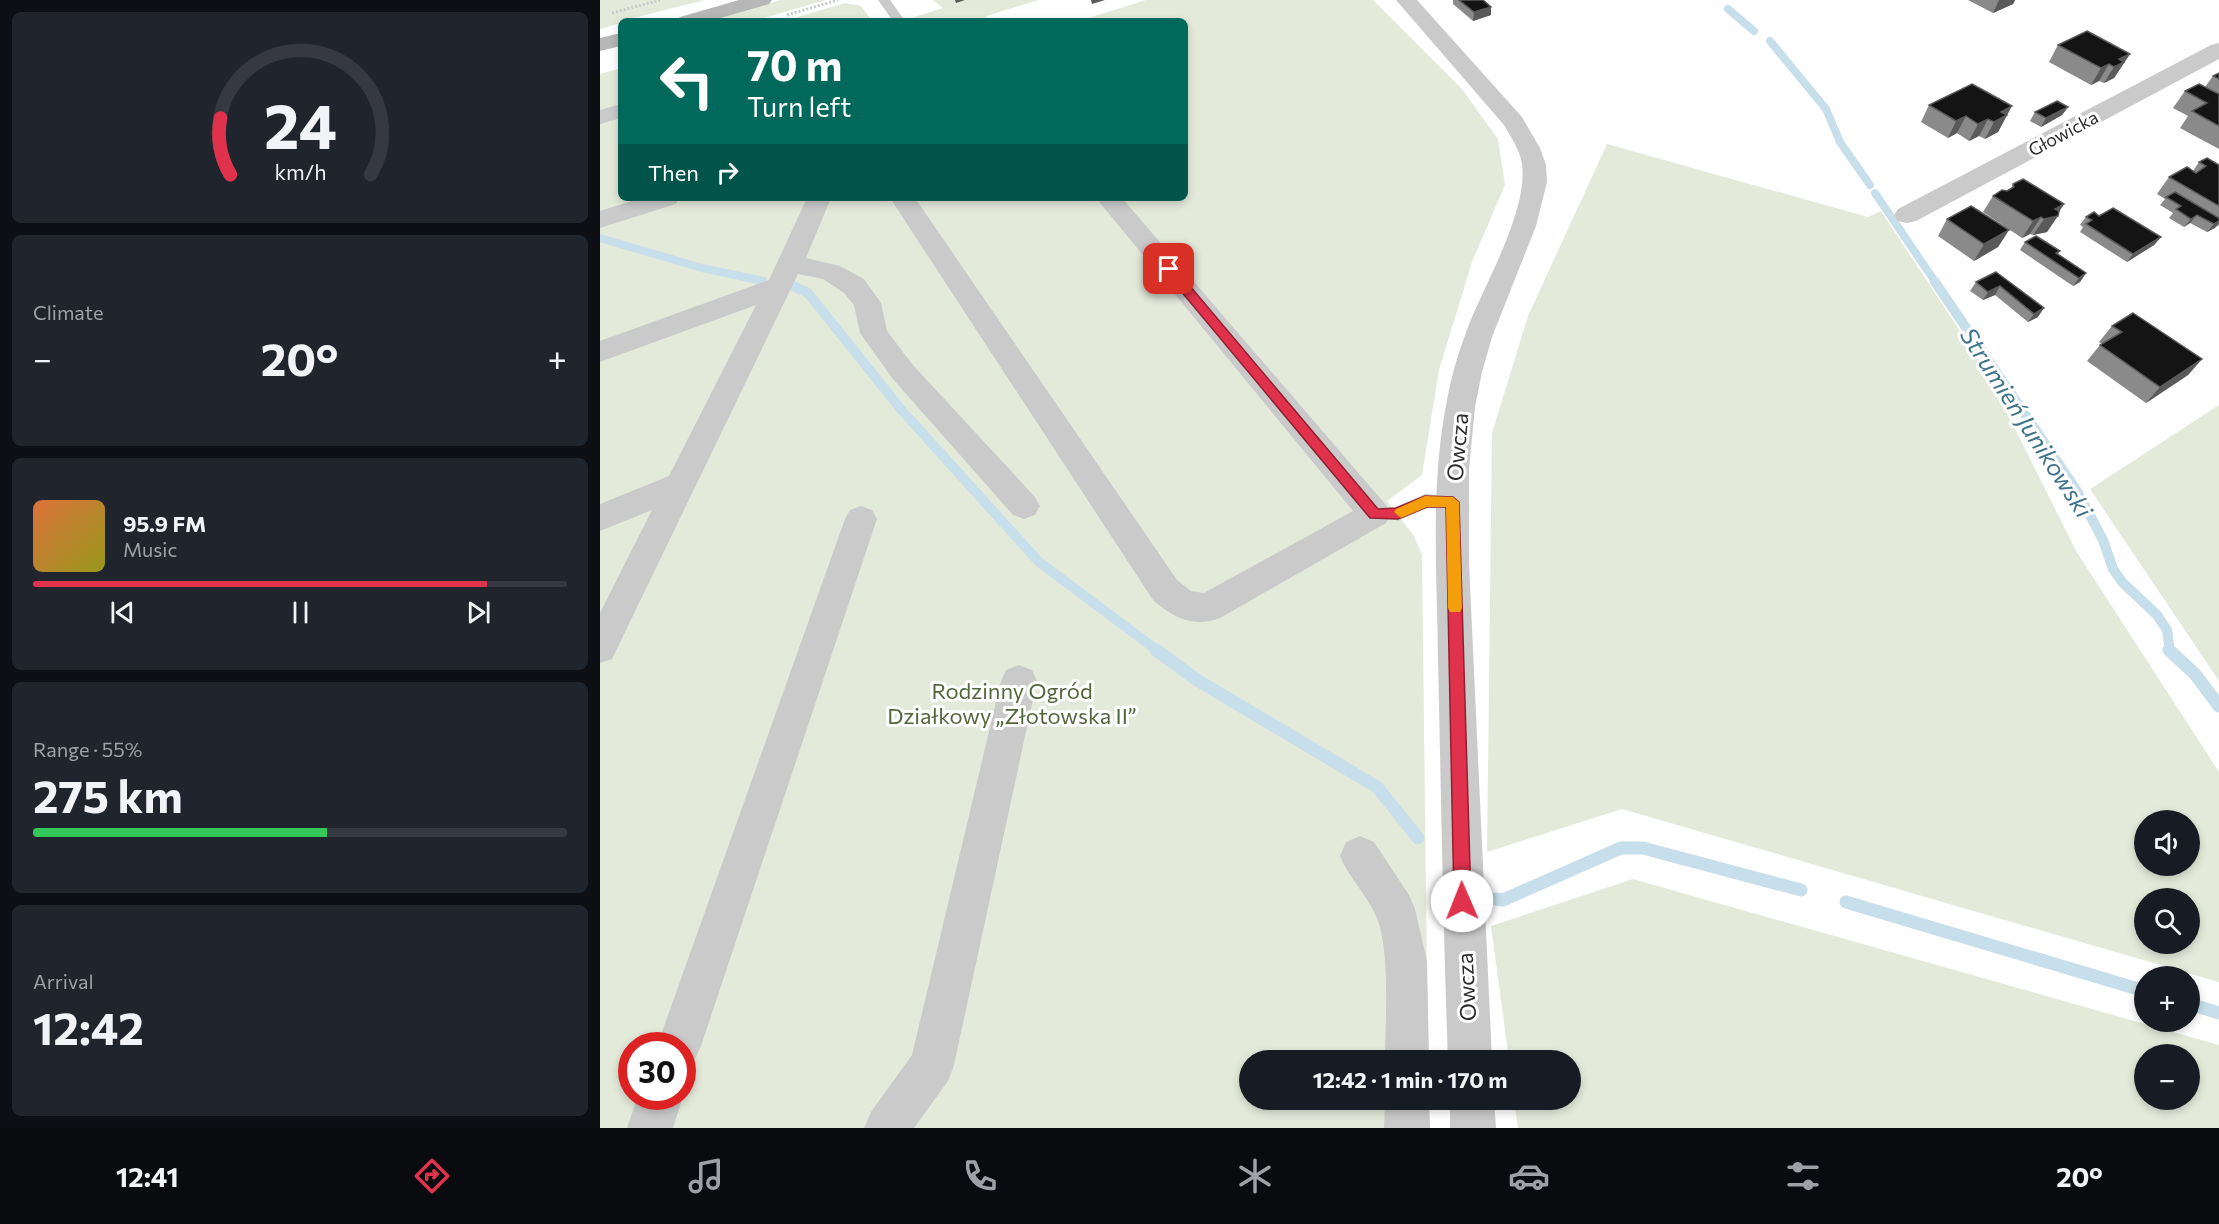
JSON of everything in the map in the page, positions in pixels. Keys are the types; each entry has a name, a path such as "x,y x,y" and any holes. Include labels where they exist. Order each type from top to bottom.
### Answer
{"street":[{"path":"698,18 762,0"},
{"name":"Owcza","path":"1406,0 1514,122 1527,143 1535,167 1533,193 1525,219 1478,336 1466,373 1457,431 1453,502 1462,901 1469,1050"},
{"path":"600,45 618,40"},
{"name":"Głowicka","path":"1907,215 2219,50"},
{"path":"600,117 618,112"},
{"path":"600,220 658,201"},
{"path":"600,648 818,201"},
{"path":"904,201 1165,590 1183,605 1208,608 1386,514 1111,201"},
{"path":"600,352 783,276 831,272 854,286 867,303 874,333 902,371 1024,506"},
{"path":"600,518 679,485"},
{"path":"684,1032 861,519"},
{"path":"886,1128 932,1065 1019,681"},
{"path":"1360,856 1395,909 1406,961 1407,1050"},
{"path":"650,1128 656,1110"},
{"path":"1407,1110 1407,1128"},
{"path":"1472,1110 1473,1128"}],"lane":[{"path":"884,0 897,18"},
{"path":"1386,514 1425,501 1453,502"}],"path":[{"path":"610,14 660,0"},
{"path":"786,15 838,0"}],"green space":[{"path":"600,0 705,0 633,18 618,18 618,24 600,29"},
{"path":"781,0 826,0 763,18 717,18"},
{"path":"933,0 1039,0 986,16 987,18 911,18 943,8"},
{"name":"Rodzinny Ogród Działkowy „Złotowska II”","path":"1146,0 1373,0 1462,89 1498,139 1505,185 1472,262 1439,370 1422,475 1387,501 1414,536 1422,555 1428,1050 1239,1050 1239,1110 1429,1110 1429,1128 600,1128 600,74 618,69 618,201 1188,201 1188,18 1089,18"},
{"path":"845,3 861,6 870,18 794,18"},
{"path":"1607,144 1868,217 1881,211 1985,369 2076,551 2219,772 2219,982 2200,976 2200,966 2164,966 1622,809 1487,852 1492,433 1528,316"},
{"path":"2219,405 2219,681 2090,489"},
{"path":"1633,879 2134,1021 2134,1032 2173,1032 2219,1045 2219,1128 1518,1128 1515,1110 1581,1110 1581,1050 1508,1050 1491,926"}],"building":[{"path":"1459,0 1483,0 1491,7 1474,12"},
{"path":"2087,31 2130,54 2119,59 2124,62 2114,67 2109,64 2101,68 2058,45"},
{"path":"1972,84 2012,106 2001,112 2007,115 1994,122 1988,119 1978,124 1966,116 1956,121 1929,105"},
{"path":"2199,84 2219,94 2219,126 2192,111 2207,103 2185,91"},
{"path":"2057,101 2068,107 2046,118 2035,112"},
{"path":"2207,158 2219,165 2219,206 2169,177 2187,167 2196,173 2206,166 2199,162"},
{"path":"2023,179 2064,204 2055,209 2059,211 2058,216 2044,219 2041,217 2033,221 1993,196 2002,190 2007,191 2014,187 2013,184"},
{"path":"2175,192 2219,218 2219,221 2214,224 2197,215 2191,219 2176,209 2181,206 2166,197"},
{"path":"1971,206 2009,230 1984,244 1947,219"},
{"path":"2113,208 2161,237 2133,254 2086,224 2092,220 2086,217 2094,212 2099,216"},
{"path":"2036,236 2060,251 2056,253 2086,273 2079,278 2025,242"},
{"path":"1996,272 2044,308 2034,314 2000,286 1988,292 1976,282"},
{"path":"2133,313 2202,359 2160,387 2100,345 2122,332 2112,326"}],"waterway":[{"name":"Strumień Junikowski","path":"1728,9 1754,31"},
{"name":"Strumień Junikowski","path":"1770,41 1826,109 1840,142 1870,185"},
{"name":"Strumień Junikowski","path":"1875,193 1936,283"},
{"path":"600,238 702,268 763,281"},
{"name":"Strumień Junikowski","path":"1935,282 2077,491 2103,540 2113,569 2122,582 2157,615 2167,630 2170,651"},
{"path":"793,286 808,293 903,412"},
{"path":"907,416 1039,562 1158,651"},
{"path":"1156,650 1197,680 1377,787 1418,838"},
{"name":"Strumień Junikowski","path":"2170,651 2195,674 2219,706"},
{"path":"1496,899 1503,900 1621,848 1643,848 1801,890"},
{"path":"1846,902 2134,988"},
{"path":"2200,1007 2219,1013"}],"slow traffic":[{"path":"1401,512 1425,501 1453,502 1455,608"}],"route":[{"path":"1169,269 1375,514 1398,514 1425,501 1453,502 1462,901"}]}
